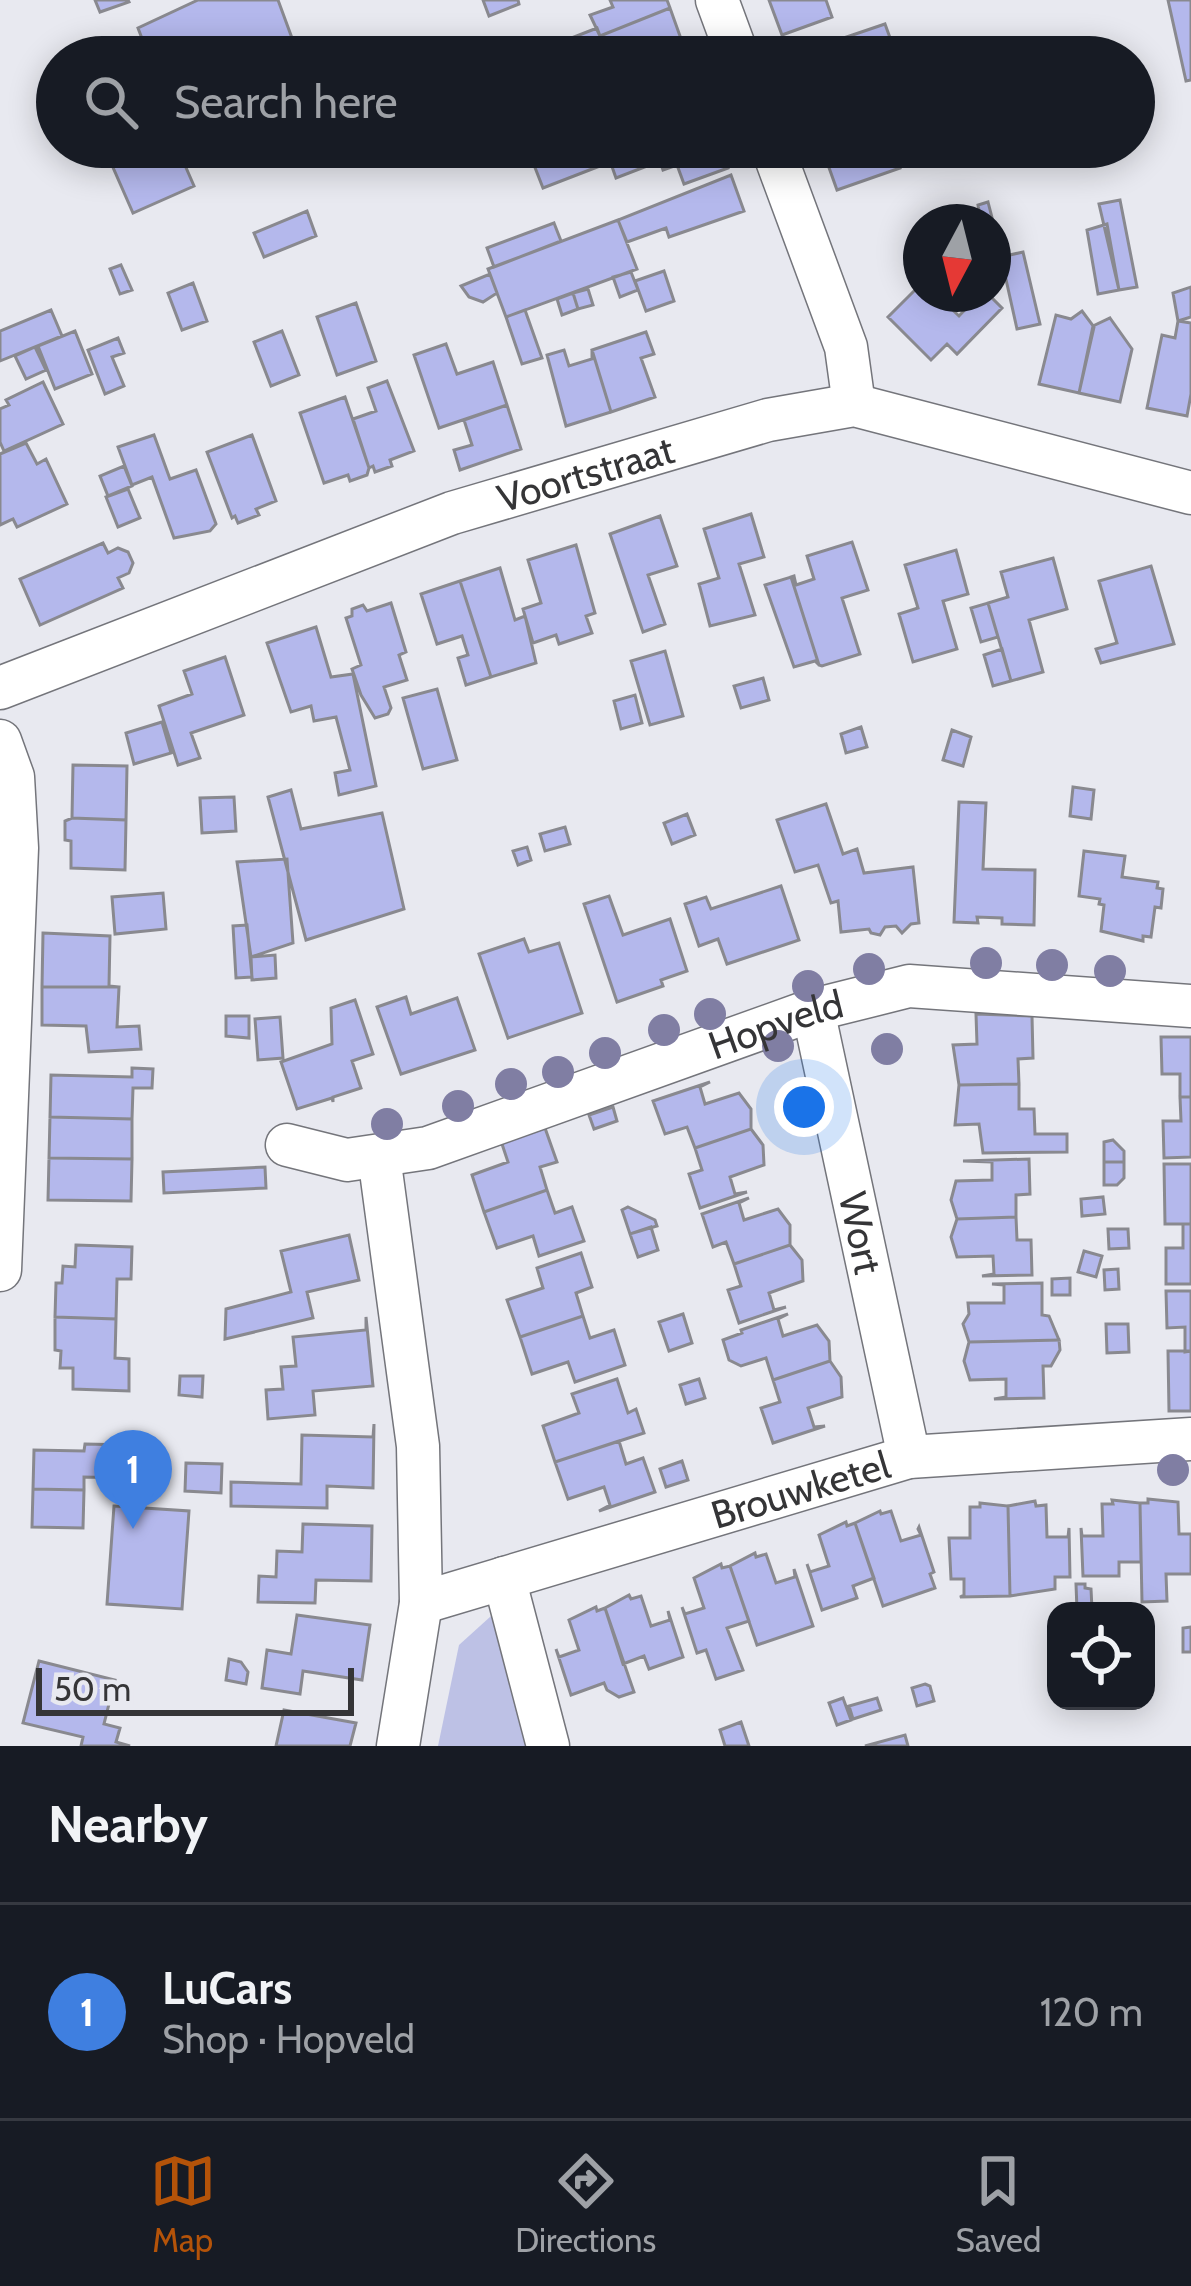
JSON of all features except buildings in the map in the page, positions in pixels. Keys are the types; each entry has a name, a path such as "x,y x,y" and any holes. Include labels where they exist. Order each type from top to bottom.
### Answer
{"street":[{"path":"717,0 730,36"},
{"path":"780,168 846,347 854,405"},
{"name":"Voortstraat","path":"0,688 452,513 768,420 854,405 1191,493"},
{"path":"0,741 13,776 17,848 0,1270"},
{"name":"Hopveld","path":"287,1145 347,1160 428,1148 813,1010 910,986 1191,1006"},
{"name":"Wort","path":"813,1010 909,1456"},
{"path":"379,1156 418,1446 421,1603 398,1746"},
{"name":"Brouwketel","path":"421,1603 909,1456 1191,1438"},
{"path":"504,1578 548,1746"}],"shaded area":[{"path":"501,1607 548,1746 438,1746 459,1645"}],"place":[{"name":"LuCars","path":"133,1529"}]}
